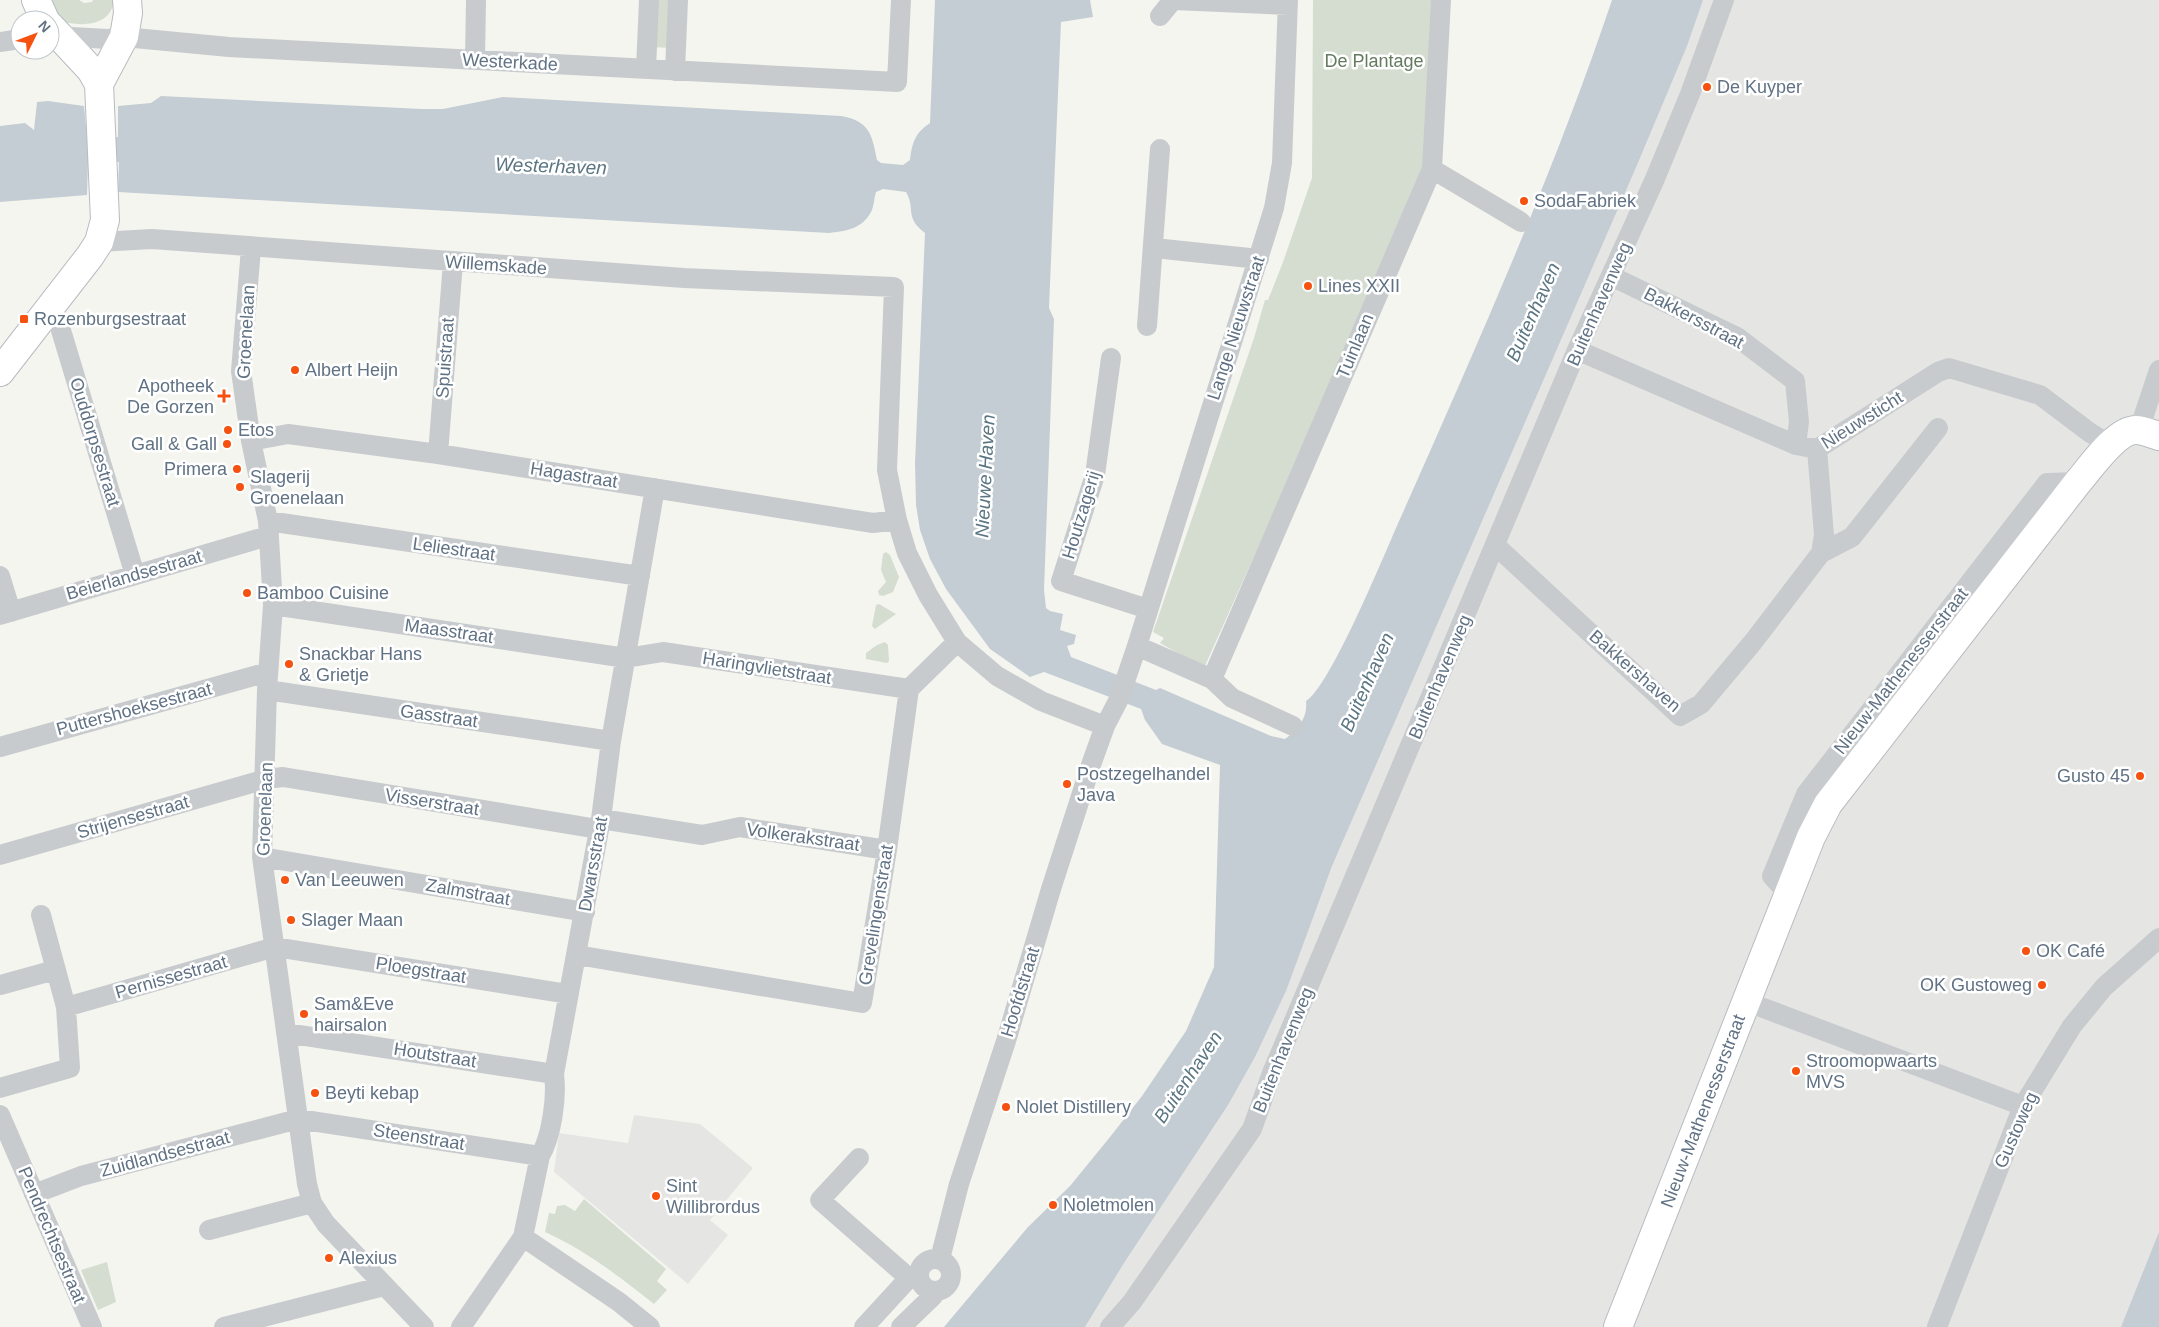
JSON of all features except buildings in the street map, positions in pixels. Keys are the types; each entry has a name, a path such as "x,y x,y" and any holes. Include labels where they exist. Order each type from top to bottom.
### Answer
{"street":[{"path":"0,372 99,242 105,220 102,136 95,77 128,13 127,0"},
{"path":"475,60 476,0"},
{"path":"646,69 649,0"},
{"path":"675,70 678,0"},
{"name":"Westerkade","path":"60,30 116,38 229,47 897,82 901,0"},
{"path":"1160,16 1173,0 1288,3"},
{"name":"Tuinlaan","path":"1212,679 1432,170 1441,0"},
{"name":"Buitenhavenweg","path":"1110,1327 1132,1302 1252,1129 1272,1073 1496,546 1577,350 1654,181 1690,94 1724,0"},
{"name":"Lange Nieuwstraat","path":"1137,646 1190,471 1274,208 1282,163 1288,3"},
{"path":"60,39 95,77"},
{"path":"1147,326 1160,149"},
{"path":"1432,170 1521,222"},
{"name":"Willemskade","path":"99,242 152,239 252,248 684,278 894,287 887,470 897,520"},
{"name":"Groenelaan","path":"252,248 241,371 251,441 268,528 273,605 268,681 262,857 307,1184 312,1203 326,1224 424,1327"},
{"path":"1154,248 1258,259"},
{"name":"Spuistraat","path":"438,454 453,262"},
{"name":"Bakkersstraat","path":"1611,276 1736,337 1795,381 1799,422 1796,445"},
{"name":"Ouddorpsestraat","path":"47,312 60,327 135,575"},
{"name":"Nieuwsticht","path":"1577,350 1796,445 1817,449 1938,372 1949,368 2040,395 2089,432 2110,445"},
{"name":"Houtzagerij","path":"1112,358 1095,475 1061,581 1148,609"},
{"name":"Nieuw-Mathenesserstraat","path":"1618,1327 1745,1001 1811,837 1828,804 2078,482 2110,445 2122,434 2149,433 2159,370"},
{"name":"Bakkershaven","path":"1496,546 1680,716 1701,704 1821,553 1852,537 1938,428"},
{"name":"Hagastraat","path":"251,441 288,434 438,454 873,523 897,520"},
{"path":"1817,449 1824,535 1821,553"},
{"name":"Dwarsstraat","path":"523,1237 540,1156 546,1145 551,1117 556,1088 554,1074 600,824 611,741 655,488"},
{"path":"897,520 907,553 928,595 957,642 997,676 1041,701 1105,726"},
{"name":"Beierlandsestraat","path":"5,613 135,575 268,528"},
{"name":"Leliestraat","path":"268,528 640,576"},
{"path":"0,576 5,613"},
{"name":"Maasstraat","path":"273,605 626,658"},
{"path":"909,689 957,642"},
{"path":"1137,646 1212,679 1232,698 1293,726"},
{"name":"Hoofdstraat","path":"940,1259 959,1184 1006,1041 1051,888 1092,762 1105,726 1119,699 1137,646"},
{"name":"Haringvlietstraat","path":"626,658 664,652 909,689"},
{"name":"Gasstraat","path":"268,681 611,741"},
{"name":"Puttershoeksestraat","path":"0,747 268,681"},
{"name":"Grevelingenstraat","path":"577,955 862,1003 887,850 909,689"},
{"name":"Visserstraat","path":"266,779 283,777 600,824"},
{"name":"Strijensestraat","path":"0,855 266,779"},
{"name":"Volkerakstraat","path":"600,824 702,835 740,827 887,850"},
{"name":"Zalmstraat","path":"262,857 584,912"},
{"path":"0,1088 70,1068 66,1007 41,915"},
{"name":"Gustoweg","path":"1936,1327 2023,1106 2072,1026 2104,987 2159,938"},
{"name":"Ploegstraat","path":"275,947 568,994"},
{"name":"Pernissestraat","path":"66,1007 275,947"},
{"path":"0,985 55,970"},
{"path":"1745,1001 2023,1106"},
{"name":"Houtstraat","path":"286,1033 554,1074"},
{"name":"Pendrechtsestraat","path":"0,1115 92,1327"},
{"name":"Steenstraat","path":"298,1119 540,1156"},
{"name":"Zuidlandsestraat","path":"34,1194 82,1176 298,1119"},
{"path":"858,1158 820,1200 914,1277 924,1287 934,1292 939,1291 948,1286 952,1276 949,1266 940,1259 925,1262 919,1272 914,1277 864,1327"},
{"path":"209,1230 312,1203"},
{"path":"461,1327 523,1237 619,1302 650,1327"},
{"path":"224,1327 384,1286"},
{"path":"901,1327 933,1296 934,1292"}],"shaded area":[{"path":"1651,0 2159,0 2159,1327 1021,1327 1221,1042"},
{"name":"Sint Willibrordus","path":"634,1115 700,1124 753,1168 710,1220 728,1235 688,1284 554,1172 559,1133 628,1143"}],"green space":[{"path":"47,0 79,0 84,3 92,2 93,0 114,0 112,9 107,16 92,23 74,24 60,21 60,10 52,10"},
{"path":"654,0 673,0 671,48 652,47"},
{"name":"De Plantage","path":"1313,0 1436,0 1430,164 1204,668 1160,643 1164,638 1153,632 1254,338 1265,300 1268,300 1283,262 1312,178"},
{"path":"886,552 890,555 899,577 893,592 883,596 879,595 878,591 886,582 881,570 883,554"},
{"path":"879,604 896,614 875,629 872,626 876,605"},
{"path":"885,642 888,645 889,661 887,663 866,659 866,653"},
{"path":"584,1199 666,1269 657,1281 667,1290 654,1304 588,1256 545,1232 549,1213 555,1214 557,1206 565,1205 575,1211"},
{"path":"107,1262 116,1302 98,1310 81,1270"}],"water":[{"path":"935,0 1090,0 1093,17 1061,22 1049,308 1054,319 1044,590 1046,608 1063,614 1060,630 1076,635 1074,644 1067,646 1071,657 1156,690 1160,688 1271,736 1285,739 1302,722 1306,712 1306,701 1316,691 1328,673 1355,621 1380,566 1510,267 1563,134 1612,0 1703,0 1687,46 1637,165 1332,866 1286,991 1255,1057 1228,1105 1122,1266 1085,1327 944,1327 1028,1227 1070,1186 1142,1096 1186,1031 1214,967 1220,765 1162,744 1145,720 1141,709 1044,672 1030,677 990,649 946,589 930,559 920,530 916,505 915,463 925,233 912,217 909,198 906,192 883,189 876,192 872,210 863,222 847,230 829,233 118,192 119,162 88,162 87,195 0,202 0,126 25,123 34,130 37,102 48,101 84,106 87,138 118,137 118,106 151,103 161,96 422,109 443,109 503,97 841,116 858,121 868,130 877,160 881,163 903,165 910,160 913,143 918,135 930,123"},
{"path":"2159,1232 2159,1327 2121,1327"}],"place":[{"name":"De Kuyper","path":"1707,87"},
{"name":"SodaFabriek","path":"1524,201"},
{"name":"Lines XXII","path":"1308,286"},
{"name":"Rozenburgsestraat","path":"24,319"},
{"name":"Albert Heijn","path":"295,370"},
{"name":"Apotheek De Gorzen","path":"224,396"},
{"name":"Etos","path":"228,430"},
{"name":"Gall & Gall","path":"227,444"},
{"name":"Primera","path":"237,469"},
{"name":"Slagerij Groenelaan","path":"240,487"},
{"name":"Bamboo Cuisine","path":"247,593"},
{"name":"Snackbar Hans & Grietje","path":"289,664"},
{"name":"Gusto 45","path":"2140,776"},
{"name":"Postzegelhandel Java","path":"1067,784"},
{"name":"Van Leeuwen","path":"285,880"},
{"name":"Slager Maan","path":"291,920"},
{"name":"OK Café","path":"2026,951"},
{"name":"OK Gustoweg","path":"2042,985"},
{"name":"Sam&Eve hairsalon","path":"304,1014"},
{"name":"Stroomopwaarts MVS","path":"1796,1071"},
{"name":"Beyti kebap","path":"315,1093"},
{"name":"Nolet Distillery","path":"1006,1107"},
{"name":"Sint Willibrordus","path":"656,1196"},
{"name":"Noletmolen","path":"1053,1205"},
{"name":"Alexius","path":"329,1258"}],"water label":[{"name":"Westerhaven","path":"551,166"},
{"name":"Buitenhaven","path":"1533,312"},
{"name":"Nieuwe Haven","path":"985,476"},
{"name":"Buitenhaven","path":"1367,682"},
{"name":"Buitenhaven","path":"1188,1077"}]}
